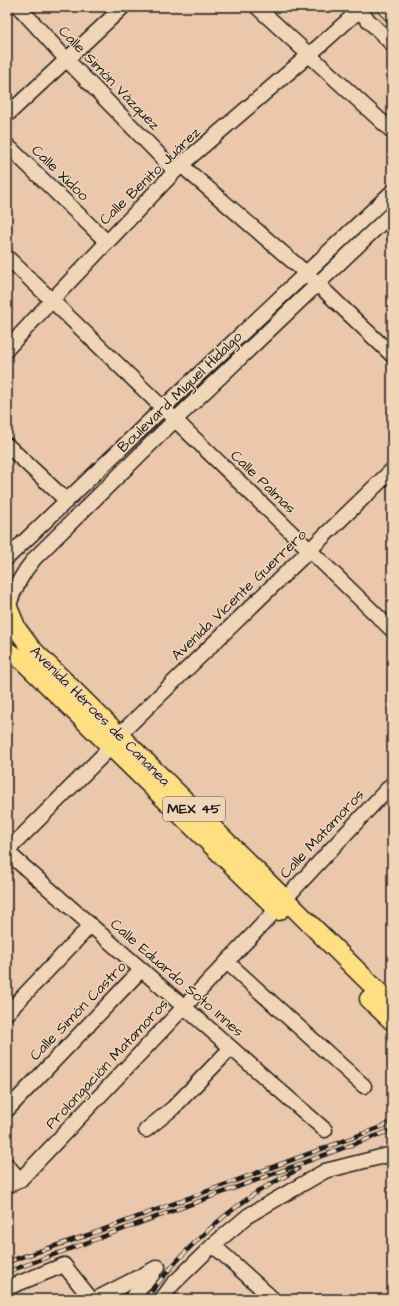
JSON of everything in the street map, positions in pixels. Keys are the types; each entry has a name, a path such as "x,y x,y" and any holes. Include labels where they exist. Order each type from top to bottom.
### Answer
{"main road":[{"name":"Avenida Héroes de Cananea","path":"7,612 31,648 115,741 281,904 388,1002 392,1021"},
{"name":"Avenida Héroes de Cananea","path":"7,651 23,661 115,741"}],"street":[{"name":"Calle Simón Vázquez","path":"19,7 67,60 178,168 306,273 392,355"},
{"path":"7,114 123,7"},
{"path":"257,7 392,131"},
{"path":"384,7 392,15"},
{"path":"359,8 392,44"},
{"name":"Calle Benito Juárez","path":"7,349 178,168 309,55 359,8"},
{"name":"Calle Xidoo","path":"7,145 107,242"},
{"name":"Boulevard Miguel Hidalgo","path":"7,558 163,408 392,192"},
{"name":"Boulevard Miguel Hidalgo","path":"7,612 16,586 28,566 35,558 175,420 392,213"},
{"name":"Calle Palmas","path":"7,257 392,630"},
{"path":"7,445 67,501"},
{"name":"Avenida Vicente Guerrero","path":"7,852 115,741 392,470"},
{"path":"21,544 35,558"},
{"name":"Calle Matamoros","path":"281,904 392,784"},
{"name":"Calle Eduardo Soto Innes","path":"7,852 325,1130"},
{"name":"Prolongación Matamoros","path":"7,1186 20,1180 281,904"},
{"path":"7,1013 91,925"},
{"path":"227,962 364,1086"},
{"name":"Calle Simón Castro","path":"7,1110 141,970"},
{"path":"146,1130 173,1108 231,1048"},
{"path":"162,1299 172,1285 212,1245 249,1215 326,1171 392,1154"},
{"path":"7,1165 20,1180"},
{"path":"212,1245 273,1299"},
{"path":"7,1288 64,1265 91,1299"},
{"path":"96,1299 158,1267 131,1299"}],"railway":[{"path":"7,1262 91,1234 392,1123"},
{"path":"7,1272 392,1130"},
{"path":"146,1299 169,1270 195,1242 223,1217 258,1191 298,1169"}]}
